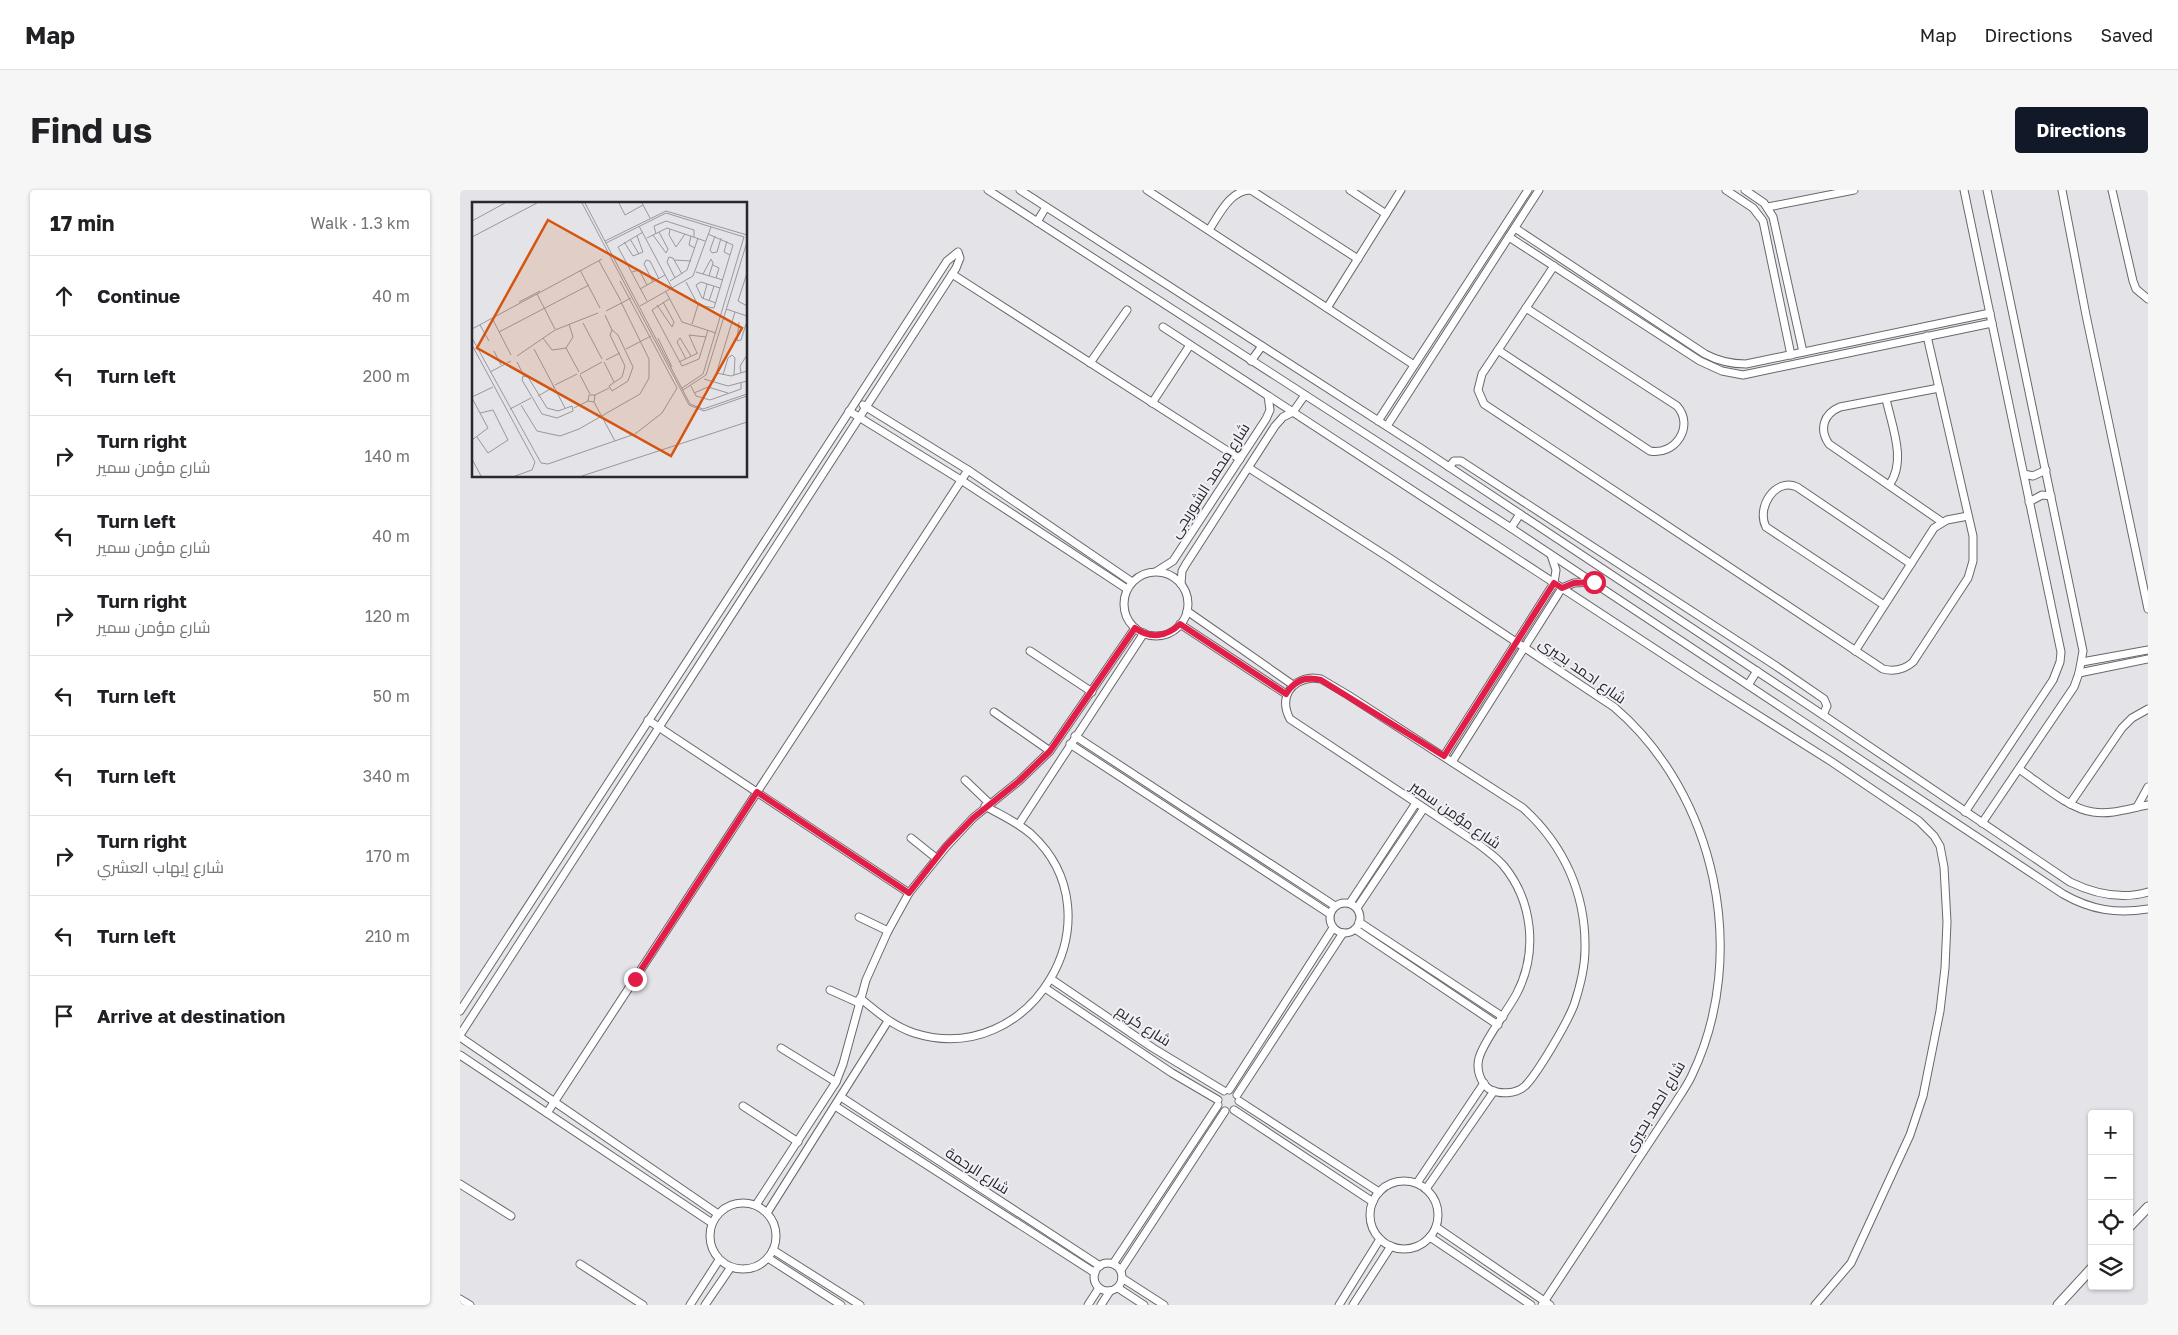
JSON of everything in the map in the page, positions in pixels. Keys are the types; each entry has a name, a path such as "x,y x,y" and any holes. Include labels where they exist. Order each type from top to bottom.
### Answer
{"main road":[{"path":"2133,1224 2148,1207"},
{"path":"2058,1305 2088,1272"}],"street":[{"path":"988,190 1594,582 2062,894 2079,903 2113,911 2148,909"},
{"path":"1020,190 1387,426 1823,715 2070,882 2084,889 2114,896 2148,892"},
{"path":"1147,190 1414,365"},
{"path":"1209,230 1235,194 1251,190 1358,259"},
{"path":"1350,190 1386,214"},
{"path":"1327,308 1401,190"},
{"path":"1378,421 1528,190"},
{"path":"1387,426 1539,190"},
{"path":"1726,190 1753,208 1763,221 1790,355"},
{"path":"1745,190 1768,208 1775,223 1802,352"},
{"path":"1768,208 1854,190"},
{"path":"1964,190 2060,642 2060,662 2049,687 1965,812"},
{"path":"1982,823 2068,698 2082,662 2082,638 1987,190"},
{"path":"2062,190 2086,315 2146,587 2148,609"},
{"path":"2112,190 2133,281 2136,289 2148,299"},
{"path":"1037,222 1046,207"},
{"path":"1515,228 1711,357 1724,362 1738,364 1790,355 1990,313"},
{"path":"1509,237 1700,361 1729,373 1743,374 1992,323"},
{"path":"460,1010 947,261 958,252 960,254 959,263 460,1036 718,1214"},
{"path":"1554,266 1479,382 1478,390 1484,404 1855,651 1889,671 1902,669 1913,662 1968,578 1971,570 1974,544 1927,336"},
{"path":"952,274 1240,460"},
{"path":"1498,350 1650,451 1663,452 1675,445 1684,429 1685,422 1682,411 1677,406 1526,308"},
{"path":"1090,363 1127,310"},
{"path":"1163,327 1832,762 1911,815 1927,828 1940,846 1944,867 1946,932 1940,1011 1932,1055 1910,1135 1851,1263 1815,1305"},
{"path":"1152,403 1190,345"},
{"path":"1252,361 1262,346"},
{"path":"1939,388 1834,410 1825,420 1823,433 1829,444 1942,522"},
{"name":"شارع محمد الشوربجى","path":"1181,584 1181,576 1186,564 1278,421 1293,412 1305,395"},
{"name":"شارع محمد الشوربجى","path":"1157,572 1173,562 1240,460 1268,415 1270,405 1268,396"},
{"path":"1886,399 1898,457 1897,472 1889,485"},
{"path":"857,400 968,470 1132,582"},
{"path":"850,412 962,480 1127,590"},
{"path":"1449,467 1454,461 1461,461 1776,666 1824,700 1827,706 1823,715"},
{"name":"شارع احمد بحيرى","path":"1249,468 1525,647 1624,715 1668,769 1686,798 1700,831 1711,869 1717,901 1719,932 1717,991 1704,1042 1692,1076 1546,1304"},
{"path":"546,1113 968,470"},
{"path":"2024,474 2038,475 2046,470"},
{"path":"1884,605 1766,527 1762,516 1763,510 1775,489 1786,484 1797,487 1911,564"},
{"path":"2030,502 2042,495 2051,496"},
{"path":"1511,528 1520,514"},
{"path":"1855,651 1931,532 1942,522 1968,516"},
{"path":"1444,756 1554,583 1556,570 1551,555"},
{"path":"1157,572 1171,575 1181,584 1187,597 1187,611 1180,624 1163,635 1144,633 1135,628 1125,614 1124,598 1132,582 1143,574 1157,572"},
{"path":"1452,762 1562,588 1574,583 1594,582"},
{"path":"1187,611 1293,685"},
{"path":"1180,624 1286,694 1293,685 1307,678 1321,680 1444,756 1523,808 1540,823 1565,859 1574,880 1580,900 1585,950 1582,972 1573,1007 1566,1021 1524,1086 1510,1093 1494,1091 1484,1084 1417,1183"},
{"path":"756,1205 836,1082 843,1064 859,1000 888,931 909,893 936,858 987,805 1019,781 1050,751 1135,628"},
{"path":"1019,824 1144,633"},
{"path":"2082,662 2148,650"},
{"path":"1030,651 1092,692"},
{"path":"2079,673 2148,659"},
{"path":"1748,685 1757,671"},
{"name":"شارع مؤمن سمير","path":"1286,694 1286,711 1290,719 1297,725 1477,843 1502,865 1519,890 1524,905 1530,938 1526,975 1478,1059 1478,1068 1484,1084"},
{"path":"2070,804 2122,728 2132,718 2148,710"},
{"path":"994,712 1050,751"},
{"path":"648,720 909,893"},
{"path":"1075,736 1335,906"},
{"path":"1070,744 1330,914"},
{"path":"1888,777 1895,765"},
{"path":"2019,769 2070,804 2094,813 2148,805"},
{"path":"830,990 859,1000 888,1021 900,1027 926,1036 953,1038 980,1034 1017,1017 1037,999 1051,979 1058,965 1067,935 1067,903 1058,873 1042,846 1019,824 987,805 965,780"},
{"path":"2137,807 2148,787"},
{"path":"1350,904 1416,803"},
{"path":"1357,908 1424,808"},
{"path":"911,838 936,858"},
{"path":"1234,1110 1238,1098 1343,933 1355,929 1359,922 1360,917 1357,908 1350,904 1335,906 1330,914 1330,924 1333,928 1343,933"},
{"path":"859,917 888,931"},
{"path":"1359,922 1503,1018"},
{"path":"1113,1264 1333,928"},
{"path":"1355,929 1498,1026"},
{"name":"شارع كريم","path":"1051,979 1238,1098 1379,1192"},
{"name":"شارع كريم","path":"1045,988 1218,1102 1225,1111"},
{"path":"1091,1019 1097,1010"},
{"path":"767,1213 888,1021"},
{"path":"781,1048 836,1082"},
{"path":"460,1055 712,1223"},
{"path":"1426,1188 1494,1091"},
{"name":"شارع الرحمة","path":"840,1097 1100,1266"},
{"path":"744,1106 798,1142"},
{"name":"شارع الرحمة","path":"835,1106 1095,1273"},
{"path":"1100,1305 1110,1291 1118,1288 1122,1278 1121,1270 1225,1111 1234,1110 1373,1202"},
{"path":"1407,1181 1417,1183 1426,1188 1433,1196 1438,1216 1436,1227 1430,1237 1416,1247 1399,1249 1380,1239 1371,1222 1373,1202 1379,1192 1396,1182 1407,1181"},
{"path":"460,1184 511,1216"},
{"path":"740,1203 756,1205 767,1213 775,1226 776,1242 773,1250 760,1265 740,1269 730,1267 720,1260 711,1246 710,1231 712,1223 724,1208 740,1203"},
{"path":"1436,1227 1546,1304"},
{"path":"1430,1237 1531,1305"},
{"path":"1338,1305 1380,1239"},
{"path":"1353,1305 1391,1246"},
{"path":"773,1250 860,1305"},
{"path":"768,1258 841,1305"},
{"path":"690,1305 720,1260"},
{"path":"1110,1291 1099,1288 1095,1281 1095,1273 1100,1266 1109,1263 1121,1270"},
{"path":"580,1264 643,1305"},
{"path":"705,1305 730,1267"},
{"path":"1122,1278 1164,1305"},
{"path":"1088,1305 1099,1288"},
{"path":"1118,1288 1144,1305"},
{"path":"460,1299 470,1305"}],"route":[{"path":"635,979 757,792 909,893 946,846 973,818 989,803 1019,781 1050,751 1135,628 1144,633 1157,636 1170,632 1180,624 1286,694 1299,680 1313,678 1321,680 1444,756 1554,583 1562,588 1574,583 1594,582"}]}
